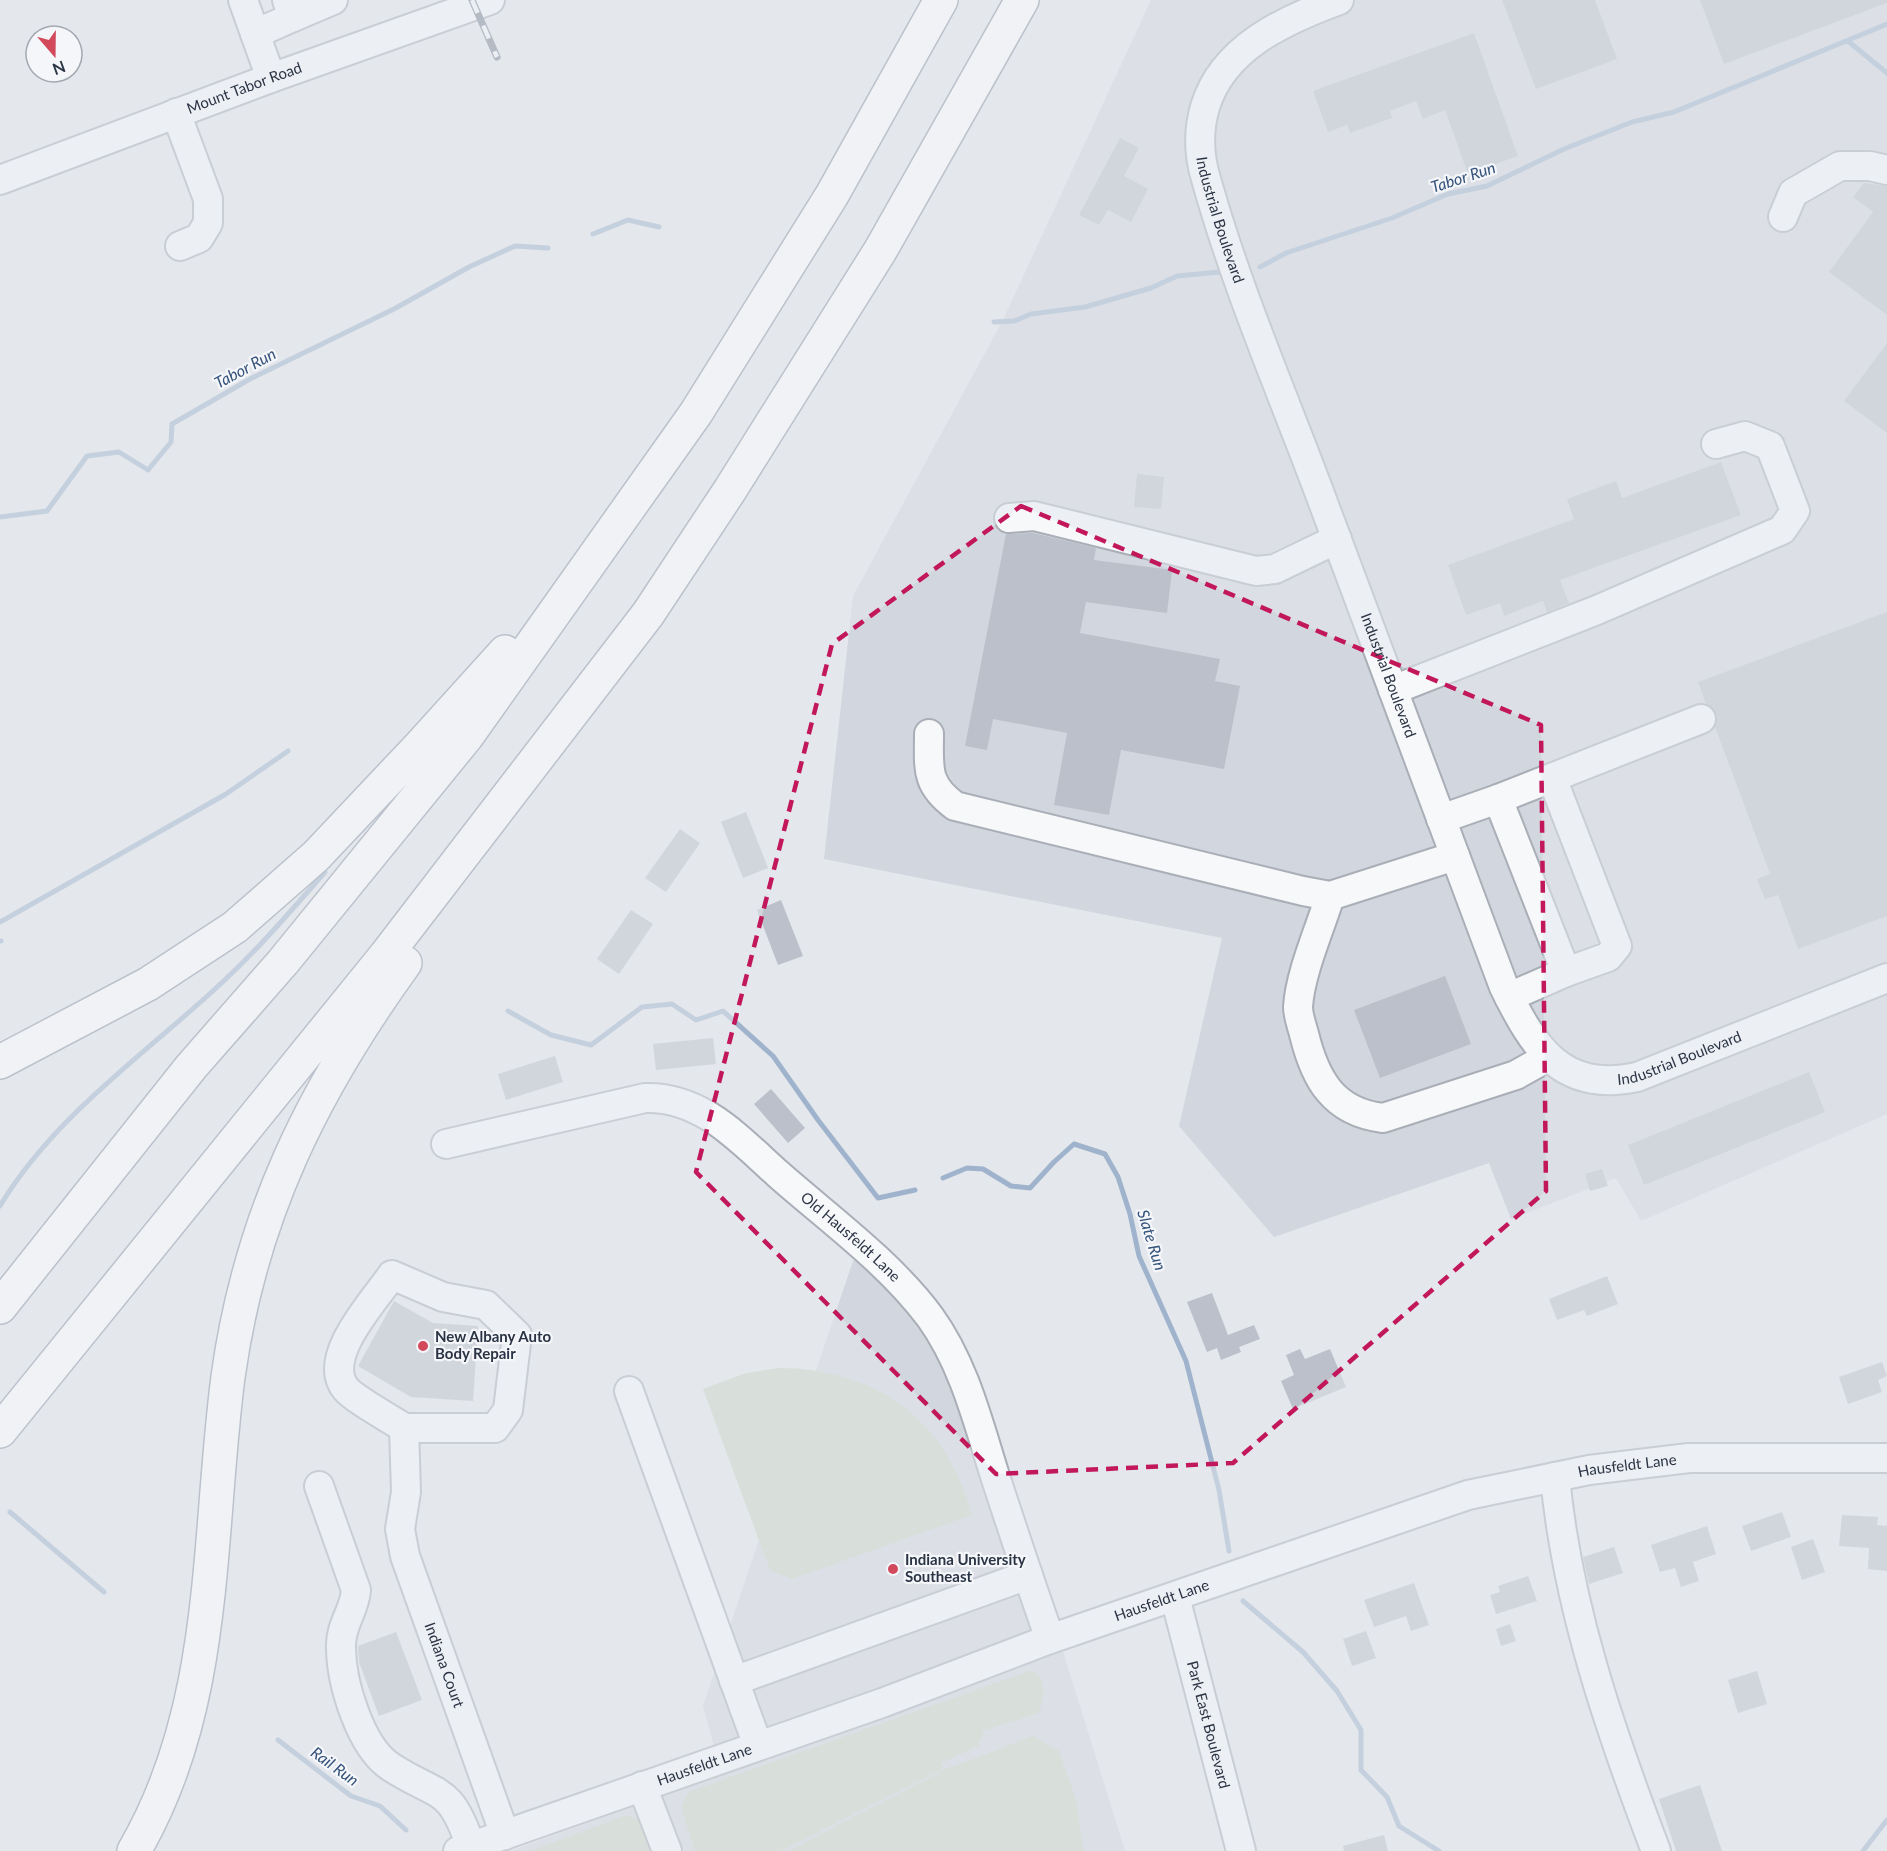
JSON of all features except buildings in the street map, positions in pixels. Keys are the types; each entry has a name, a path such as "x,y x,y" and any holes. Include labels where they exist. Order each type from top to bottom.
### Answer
{"highway":[{"path":"0,1307 191,1067 283,962 467,736 696,413 832,195 941,0"},
{"path":"0,1431 386,955 648,614 730,490 880,251 1022,0"},
{"path":"0,1062 148,984 236,927 277,893 419,747 614,530"},
{"path":"134,1851 176,1760 191,1710 207,1605 228,1376 252,1259 270,1202 293,1147 339,1062 563,726"}],"street":[{"path":"243,0 272,78"},
{"path":"255,34 290,9 333,0"},
{"name":"Mount Tabor Road","path":"0,180 272,78 490,0"},
{"name":"Industrial Boulevard","path":"1339,0 1302,14 1260,36 1227,67 1205,107 1200,154 1206,179 1252,314 1509,997 1540,1050 1548,1057 1573,1074 1593,1080 1615,1082 1637,1077 1887,978"},
{"path":"177,113 208,199 210,213 208,223 199,238 180,246"},
{"path":"1783,217 1793,193 1840,166 1870,166 1887,170"},
{"path":"1393,690 1597,610 1782,530 1795,512 1770,446 1745,436 1716,444"},
{"path":"1009,518 1034,516 1256,571 1275,568 1337,539"},
{"path":"1441,819 1701,719"},
{"path":"929,734 928,776 941,796 955,806 1330,896 1455,856"},
{"path":"1509,997 1566,972 1608,957 1617,946 1552,778"},
{"path":"1498,799 1566,972"},
{"path":"1330,896 1298,1008 1314,1071 1329,1092 1349,1108 1367,1116 1383,1118 1516,1075 1548,1057"},
{"name":"Old Hausfeldt Lane","path":"446,1144 645,1098 663,1097 681,1101 699,1109 730,1132 897,1279 930,1318 948,1348 966,1388 1050,1639"},
{"path":"392,1275 443,1298 486,1305 517,1335 508,1410 495,1428 404,1428 345,1389 338,1365 344,1344 392,1275"},
{"path":"629,1391 758,1746"},
{"name":"Indiana Court","path":"404,1428 406,1492 400,1529 405,1556 506,1835"},
{"name":"Hausfeldt Lane","path":"465,1849 758,1746 1050,1639 1404,1515 1468,1495 1555,1477 1689,1458 1887,1458"},
{"path":"1555,1477 1565,1557 1591,1660 1622,1762 1656,1851"},
{"path":"318,1486 356,1590 356,1600 345,1621 340,1649 348,1690 364,1735 374,1751 391,1767 438,1791 450,1801 459,1815 465,1849"},
{"path":"734,1681 1028,1575"},
{"name":"Park East Boulevard","path":"1175,1597 1241,1851"},
{"path":"642,1786 667,1851"}],"highlighted area":[{"path":"1021,506 1541,725 1546,1191 1233,1463 996,1474 696,1172 832,644"}],"shaded area":[{"path":"1151,0 1887,0 1887,1114 1641,1221 1616,1178 1511,1219 1489,1163 1274,1237 1179,1126 1222,938 824,859 853,596 1003,320"},
{"name":"Indiana University Southeast","path":"876,1249 904,1274 1048,1603 1125,1851 510,1851 722,1775 703,1706 853,1261"}],"green space":[{"path":"778,1368 813,1370 846,1378 876,1389 902,1406 925,1427 945,1452 961,1481 972,1515 792,1579 770,1570 703,1389 746,1373"},
{"path":"1032,1670 1043,1683 1039,1713 984,1731 978,1746 941,1763 943,1769 781,1851 695,1851 681,1808 688,1792"},
{"path":"1033,1736 1059,1751 1076,1800 1084,1851 788,1851 946,1769"},
{"path":"627,1815 645,1823 661,1851 530,1851"}],"waterway":[{"name":"Tabor Run","path":"1260,267 1286,253 1392,218 1448,194 1487,186 1564,149 1632,122 1674,112 1887,24"},
{"path":"1849,42 1887,73"},
{"name":"Tabor Run","path":"593,234 628,220 659,227"},
{"name":"Tabor Run","path":"0,517 47,511 87,456 119,452 148,470 171,442 172,424 250,379 394,309 469,267 515,246 548,248"},
{"name":"Tabor Run","path":"994,322 1014,321 1031,314 1085,307 1151,288 1177,276 1220,272"},
{"path":"0,922 226,794 288,751"},
{"path":"0,1206 21,1174 72,1117 128,1064 230,975 325,872"},
{"name":"Slate Run","path":"508,1011 551,1035 591,1045 642,1007 672,1004 696,1020 723,1011 773,1056 818,1120 878,1198 915,1190"},
{"name":"Slate Run","path":"943,1178 967,1168 983,1169 1011,1186 1030,1188 1074,1144 1105,1154 1118,1177 1130,1214 1139,1256 1186,1361 1219,1490 1229,1551"},
{"name":"Rail Run","path":"10,1512 104,1592"},
{"name":"Slate Run","path":"1243,1601 1303,1652 1337,1691 1361,1730 1361,1770 1387,1797 1399,1826 1439,1851"},
{"name":"Rail Run","path":"278,1740 351,1796 380,1806 406,1830"},
{"path":"1863,1851 1887,1820"}],"railway":[{"path":"472,0 497,57"}],"place":[{"name":"New Albany Auto Body Repair","path":"423,1346"},
{"name":"Indiana University Southeast","path":"893,1569"}]}
